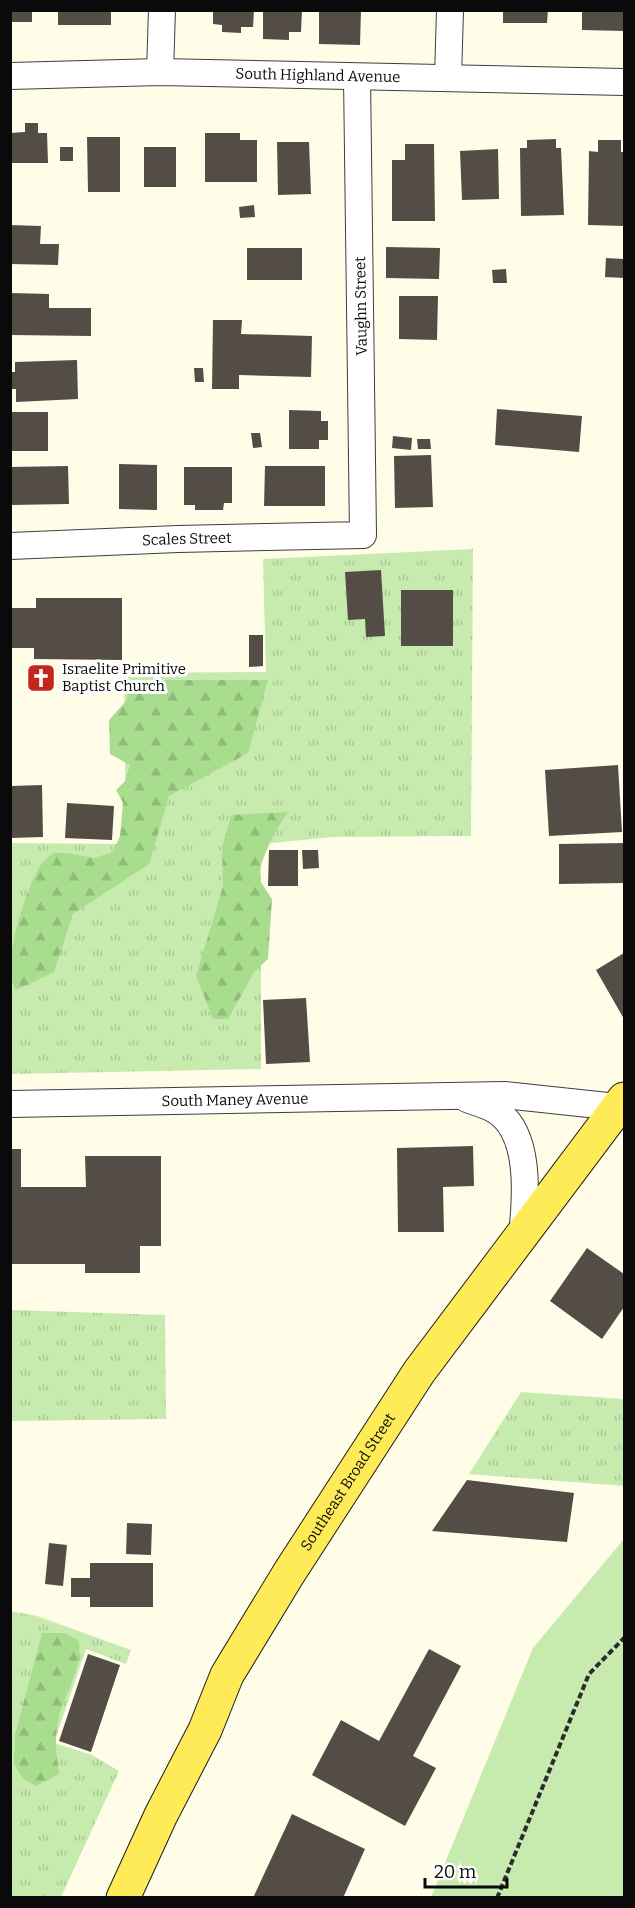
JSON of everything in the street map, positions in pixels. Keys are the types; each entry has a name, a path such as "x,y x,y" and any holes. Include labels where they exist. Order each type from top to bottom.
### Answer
{"main road":[{"name":"Southeast Broad Street","path":"123,1898 233,1665 289,1573 419,1372 621,1103"}],"street":[{"path":"160,72 162,10"},
{"path":"448,78 450,10"},
{"name":"South Highland Avenue","path":"10,76 160,72 624,82"},
{"name":"Vaughn Street","path":"357,77 363,536"},
{"name":"Scales Street","path":"10,546 178,539 363,536"},
{"name":"South Maney Avenue","path":"10,1104 506,1095 621,1103"},
{"name":"South Maney Avenue","path":"458,1096 495,1110 512,1128 520,1146 524,1175 525,1207 522,1235"}],"path":[{"path":"497,1898 589,1674 624,1638"}],"green space":[{"path":"473,549 471,836 333,837 261,844 261,1069 11,1074 10,843 126,844 124,673 266,672 263,559"},
{"path":"129,680 268,680 248,753 169,796 149,864 73,914 54,972 16,990 12,979 11,964 16,928 41,864 53,853 68,853 94,858 113,852 120,836 123,803 116,790 125,781 130,765 110,754 109,720 127,700"},
{"path":"288,812 270,844 258,878 272,899 268,959 255,971 228,1019 213,1019 196,976 223,886 222,848 231,815"},
{"path":"11,1310 165,1315 166,1419 11,1421"},
{"path":"521,1392 624,1399 624,1486 469,1474"},
{"path":"624,1539 624,1897 431,1897 533,1648"},
{"path":"10,1611 37,1616 131,1650 126,1664 86,1649 54,1743 92,1755 119,1771 61,1897 11,1897"},
{"path":"42,1633 64,1633 78,1640 79,1658 57,1724 56,1746 59,1774 36,1786 23,1779 14,1764 15,1735"}],"building":[{"path":"10,10 32,10 32,22 10,22"},
{"path":"58,10 111,10 111,25 58,25"},
{"path":"213,10 254,10 253,27 241,27 241,33 222,32 222,25 213,24"},
{"path":"263,10 302,10 301,32 289,32 289,40 263,39"},
{"path":"319,10 361,10 360,45 319,44"},
{"path":"503,10 548,10 547,23 503,23"},
{"path":"582,10 624,10 624,31 582,30"},
{"path":"25,123 38,123 38,133 47,133 48,163 10,163 10,133 25,132"},
{"path":"205,133 240,133 240,140 257,140 257,182 205,182"},
{"path":"87,137 120,137 120,192 88,192"},
{"path":"556,139 556,148 561,148 564,215 521,216 520,148 527,148 527,140"},
{"path":"598,140 621,140 621,152 624,152 624,226 588,225 589,151 598,152"},
{"path":"277,142 309,142 311,194 278,195"},
{"path":"405,144 434,144 435,221 392,221 392,160 405,160"},
{"path":"60,147 73,147 73,161 60,161"},
{"path":"144,147 176,147 176,187 144,187"},
{"path":"498,149 499,199 462,200 460,151"},
{"path":"254,205 255,217 240,218 239,207"},
{"path":"10,225 41,226 40,244 59,244 58,265 10,264"},
{"path":"386,247 440,248 439,279 386,278"},
{"path":"247,248 302,248 302,280 247,280"},
{"path":"606,258 624,259 624,278 605,277"},
{"path":"506,269 507,283 493,283 492,270"},
{"path":"10,293 49,294 49,308 91,308 91,336 10,335"},
{"path":"399,296 438,296 437,340 399,339"},
{"path":"213,320 242,320 241,334 312,336 311,377 239,375 239,389 212,389"},
{"path":"77,360 78,399 16,402 16,389 10,389 10,372 15,372 15,362"},
{"path":"194,368 203,368 204,382 195,382"},
{"path":"497,409 582,416 579,452 495,445"},
{"path":"289,410 321,411 321,421 328,421 328,440 319,440 319,449 289,449"},
{"path":"10,412 48,412 48,451 10,451"},
{"path":"251,433 260,433 262,447 253,448"},
{"path":"393,436 412,438 411,450 392,448"},
{"path":"417,439 430,439 431,449 418,449"},
{"path":"431,455 433,507 395,508 394,456"},
{"path":"119,464 157,465 157,510 119,509"},
{"path":"68,466 69,504 11,505 10,467"},
{"path":"265,466 325,466 325,506 264,506"},
{"path":"184,467 232,467 232,503 224,503 223,510 195,510 195,505 184,505"},
{"path":"381,570 385,636 366,637 365,619 348,620 345,572"},
{"path":"401,590 453,590 453,646 401,646"},
{"path":"36,598 122,598 122,660 34,659 34,648 10,648 10,608 36,608"},
{"path":"249,635 263,635 263,666 249,667"},
{"path":"618,765 622,832 549,836 545,770"},
{"path":"42,785 43,837 10,838 10,786"},
{"path":"67,803 114,806 112,840 65,838"},
{"path":"624,843 624,883 559,884 559,844"},
{"path":"269,850 298,850 298,886 268,886"},
{"path":"302,850 318,850 319,868 303,869"},
{"path":"624,953 624,1019 596,970"},
{"path":"306,998 310,1062 266,1064 263,1000"},
{"path":"473,1146 474,1186 443,1187 444,1232 398,1232 397,1148"},
{"path":"10,1149 21,1149 21,1187 86,1187 85,1156 161,1156 161,1246 140,1246 140,1273 85,1273 85,1264 10,1264"},
{"path":"587,1248 624,1274 624,1307 602,1339 550,1301"},
{"path":"467,1480 574,1493 567,1542 432,1531"},
{"path":"127,1523 152,1524 151,1555 126,1554"},
{"path":"49,1543 67,1545 63,1586 45,1584"},
{"path":"90,1563 153,1563 153,1607 90,1607 90,1597 71,1597 71,1578 90,1578"},
{"path":"429,1649 461,1666 413,1756 436,1768 405,1826 312,1775 341,1720 379,1741"},
{"path":"88,1654 120,1665 91,1752 59,1741"},
{"path":"292,1814 365,1849 343,1898 253,1898"}],"place":[{"name":"Israelite Primitive Baptist Church","path":"41,678"}]}
